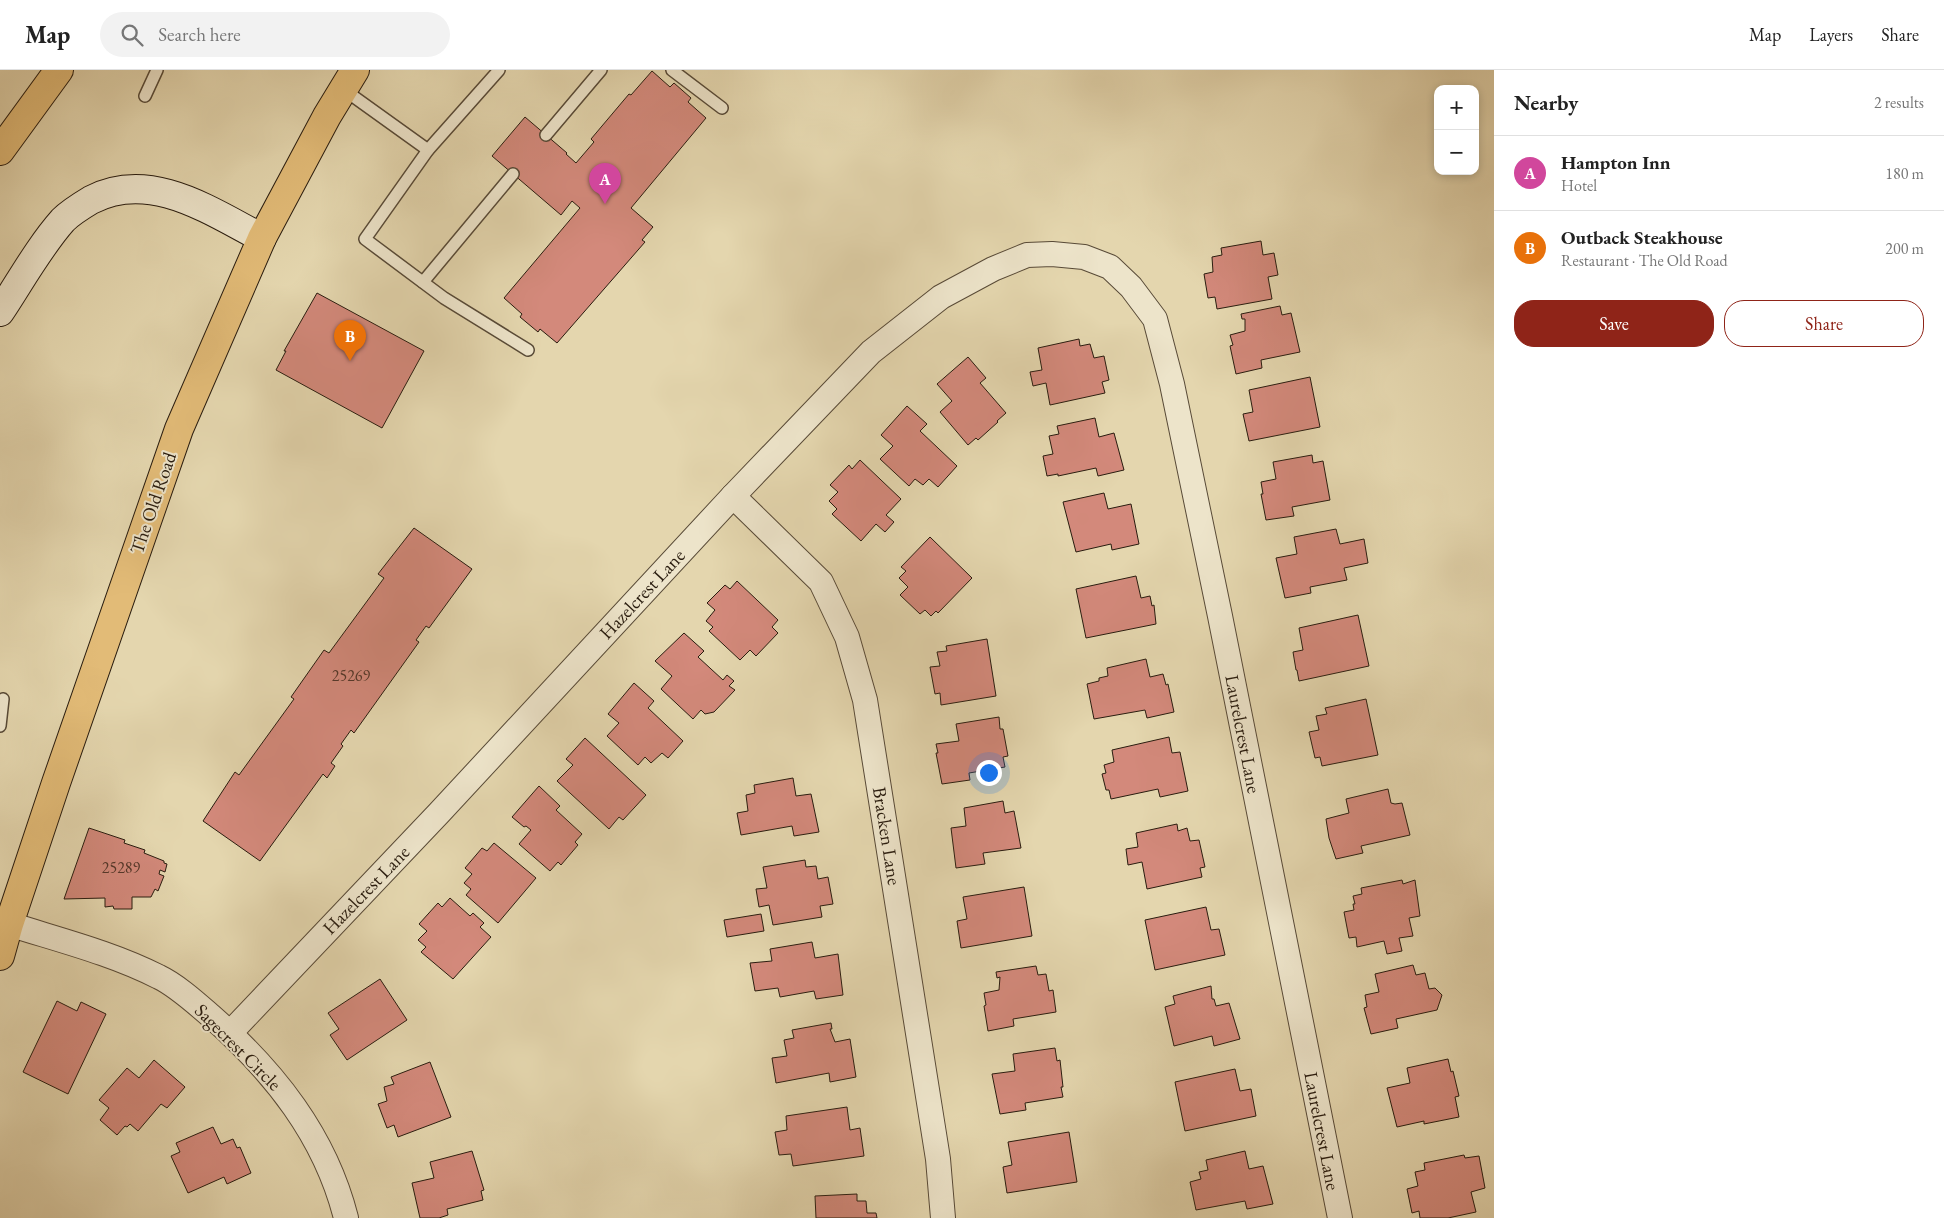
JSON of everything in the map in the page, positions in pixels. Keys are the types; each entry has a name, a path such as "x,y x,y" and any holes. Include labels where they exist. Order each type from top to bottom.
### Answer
{"main road":[{"path":"0,151 59,70"},
{"name":"The Old Road","path":"0,956 9,924 179,429 262,238 349,80"}],"street":[{"path":"0,312 64,219 81,206 106,194 120,190 160,191 202,207 262,238"},
{"name":"Hazelcrest Lane","path":"230,1033 439,813 733,496 871,352 940,297 993,269 1026,255 1052,254 1084,257 1110,267"},
{"name":"Laurelcrest Lane","path":"1110,267 1131,287 1155,319 1172,384 1340,1218"},
{"name":"Bracken Lane","path":"733,496 821,582 847,637 865,700 938,1158 943,1218"},
{"name":"Sagecrest Circle","path":"9,924 111,957 161,977 200,1006 230,1033 289,1098 318,1144 341,1197 346,1218"}],"lane":[{"path":"145,96 157,70"},
{"path":"499,70 428,150 365,239 444,298 528,350"},
{"path":"546,135 600,70"},
{"path":"672,70 722,108"},
{"path":"349,80 428,150"},
{"path":"423,282 514,174"},
{"path":"0,726 1,698"}],"building":[{"path":"652,71 670,87 674,83 691,98 688,102 706,118 631,208 653,227 642,240 645,242 557,343 540,329 538,332 520,317 522,314 504,298 580,208 572,201 561,215 492,156 525,117 576,163 594,142 591,139 629,94 631,95"},
{"path":"1261,241 1263,255 1274,253 1278,275 1268,277 1272,299 1217,309 1215,297 1208,298 1204,274 1213,272 1212,257 1222,255 1221,248"},
{"path":"317,293 424,351 382,428 276,370 286,351 284,351"},
{"path":"1280,306 1282,315 1291,313 1300,352 1261,360 1262,368 1236,374 1230,346 1233,345 1230,335 1245,331 1245,319 1242,319 1241,314"},
{"path":"1079,339 1080,346 1090,344 1094,358 1104,356 1109,380 1102,382 1105,393 1050,405 1046,383 1033,386 1030,372 1042,370 1038,348"},
{"path":"968,357 986,378 980,383 1006,413 978,440 976,438 968,445 940,412 952,401 937,384"},
{"path":"1310,377 1320,427 1249,441 1243,414 1253,412 1249,390"},
{"path":"907,406 927,424 920,431 957,466 938,487 929,479 923,485 915,479 909,486 880,459 893,446 881,435"},
{"path":"1095,418 1099,437 1114,433 1124,470 1098,476 1096,468 1058,476 1058,474 1047,476 1043,456 1053,454 1049,436 1059,434 1057,426"},
{"path":"1312,455 1313,463 1323,461 1330,500 1292,507 1294,516 1266,520 1261,494 1263,494 1261,482 1276,479 1273,462"},
{"path":"860,460 901,499 886,515 894,522 885,532 876,524 861,541 832,514 837,509 829,501 838,492 830,485 849,465 852,469"},
{"path":"1104,493 1108,509 1131,504 1139,544 1112,550 1111,544 1076,552 1063,502"},
{"path":"414,528 472,569 429,628 426,626 416,640 419,642 354,733 351,730 341,744 343,746 331,763 335,766 327,778 323,774 260,861 203,821 235,772 239,775 294,699 291,697 324,650 329,653 384,578 378,574"},
{"path":"1336,529 1340,544 1364,539 1368,563 1344,568 1347,580 1310,587 1311,593 1285,598 1276,558 1297,554 1294,537"},
{"path":"930,537 972,578 938,613 936,611 931,616 925,610 920,614 900,595 908,587 899,578 906,571 901,567"},
{"path":"1136,576 1141,598 1150,596 1152,606 1154,605 1156,624 1086,638 1076,589"},
{"path":"737,581 778,620 772,627 778,633 756,656 750,650 740,660 709,631 713,627 706,621 715,610 707,603 725,585 730,589"},
{"path":"1358,615 1369,666 1299,681 1293,652 1303,650 1299,628"},
{"path":"684,633 704,651 698,657 723,680 727,675 734,681 729,686 735,690 714,712 705,714 701,710 693,719 661,689 672,676 655,661"},
{"path":"987,639 996,696 941,705 940,693 935,694 930,667 940,666 937,652 947,651 946,646"},
{"path":"1146,659 1150,677 1163,674 1166,685 1168,684 1174,712 1147,718 1145,710 1094,719 1087,684 1108,676 1107,668"},
{"path":"634,683 654,701 648,708 683,741 668,758 662,753 651,763 645,757 638,765 607,736 619,723 608,714"},
{"path":"1366,699 1378,755 1322,766 1320,757 1315,758 1309,732 1319,730 1316,716 1327,714 1325,708"},
{"path":"999,717 1000,729 1003,729 1008,756 1003,757 1005,767 969,773 970,780 942,784 936,744 959,741 956,724"},
{"path":"1169,737 1172,753 1180,752 1188,791 1160,797 1158,789 1111,799 1109,790 1106,790 1102,774 1106,773 1104,765 1114,762 1112,750"},
{"path":"585,738 646,795 623,820 619,817 609,829 557,781 573,765 566,759"},
{"path":"793,778 796,796 811,794 819,832 794,836 792,826 741,835 737,813 748,811 746,795 755,793 754,785"},
{"path":"539,786 560,806 556,810 582,834 575,842 578,845 561,865 558,862 550,871 519,844 531,830 512,817"},
{"path":"1388,789 1391,803 1402,803 1410,835 1361,846 1363,853 1336,859 1329,838 1326,819 1349,813 1346,799"},
{"path":"1003,801 1005,813 1014,811 1021,848 983,853 985,864 956,868 951,828 966,826 964,808"},
{"path":"1177,824 1178,831 1187,828 1190,841 1199,840 1205,867 1200,868 1202,877 1147,889 1142,862 1128,865 1126,849 1138,847 1136,833"},
{"path":"89,828 125,840 124,843 145,850 144,853 164,861 167,864 165,872 160,870 159,874 164,876 158,891 155,889 151,897 132,897 132,909 114,909 113,906 105,907 105,898 64,899"},
{"path":"494,843 536,878 498,923 466,895 471,889 464,883 472,874 465,868 482,848 487,851"},
{"path":"805,860 806,867 816,866 818,879 828,877 833,904 820,906 822,917 773,925 769,905 759,907 756,889 767,888 763,867"},
{"path":"1402,880 1403,884 1415,880 1420,916 1409,918 1413,936 1399,938 1402,951 1387,954 1384,941 1357,947 1356,937 1349,938 1344,912 1354,910 1353,896 1362,894 1361,888"},
{"path":"1024,887 1032,936 961,948 957,921 967,919 963,897"},
{"path":"450,898 470,916 473,913 484,923 480,927 491,937 453,979 421,952 426,947 418,940 427,931 419,924 438,903 442,907"},
{"path":"1206,907 1211,930 1219,929 1225,955 1155,970 1145,920"},
{"path":"761,914 764,931 727,937 724,920"},
{"path":"812,942 815,958 838,954 843,995 816,999 814,991 780,997 778,988 755,991 750,963 772,961 770,949"},
{"path":"1413,965 1416,975 1425,973 1429,989 1435,988 1442,995 1437,1010 1396,1019 1398,1028 1371,1034 1364,1008 1367,1007 1365,995 1379,992 1375,974"},
{"path":"1036,966 1038,975 1046,974 1049,991 1053,990 1056,1012 1013,1019 1014,1026 988,1031 984,993 999,990 1000,977 997,978 996,972"},
{"path":"380,979 407,1020 347,1060 330,1035 339,1029 328,1013"},
{"path":"1211,986 1212,999 1214,999 1216,1006 1229,1003 1240,1039 1214,1046 1212,1036 1174,1046 1165,1007 1175,1004 1173,996"},
{"path":"57,1001 77,1011 81,1002 106,1014 68,1094 23,1072"},
{"path":"831,1023 832,1029 830,1029 835,1042 850,1039 856,1077 830,1082 829,1073 776,1083 772,1058 787,1056 784,1040 794,1038 792,1030"},
{"path":"1055,1048 1057,1061 1060,1060 1063,1097 1025,1103 1026,1110 1000,1114 992,1074 1015,1071 1013,1054"},
{"path":"1448,1059 1459,1096 1455,1097 1459,1117 1424,1124 1424,1121 1397,1127 1387,1088 1410,1083 1407,1068"},
{"path":"154,1060 185,1087 167,1108 161,1104 138,1131 130,1124 127,1127 125,1126 117,1135 100,1120 109,1108 99,1100 127,1068 139,1078"},
{"path":"430,1062 451,1117 398,1137 394,1125 387,1128 378,1104 387,1101 384,1087 394,1084 391,1077"},
{"path":"1235,1069 1240,1091 1251,1089 1256,1116 1185,1131 1175,1082"},
{"path":"847,1107 850,1130 860,1128 864,1156 793,1166 791,1154 779,1155 775,1132 787,1130 786,1116"},
{"path":"213,1127 221,1144 233,1139 237,1148 240,1147 251,1173 227,1184 224,1177 188,1193 171,1156 180,1152 176,1143"},
{"path":"1069,1132 1077,1182 1007,1193 1003,1167 1012,1165 1008,1142"},
{"path":"472,1151 484,1190 481,1191 483,1200 447,1209 448,1215 439,1218 420,1218 412,1183 434,1178 430,1162"},
{"path":"1245,1151 1249,1169 1263,1166 1273,1204 1247,1209 1245,1201 1196,1210 1190,1182 1201,1179 1199,1172 1208,1170 1206,1160"},
{"path":"1464,1155 1465,1158 1479,1156 1485,1188 1471,1192 1476,1212 1448,1218 1420,1218 1419,1211 1412,1213 1407,1189 1418,1186 1415,1172 1425,1170 1424,1163"},
{"path":"857,1194 857,1201 866,1201 867,1213 876,1213 877,1218 816,1218 815,1196"}],"place":[{"name":"Hampton Inn","path":"605,204"},
{"name":"Outback Steakhouse","path":"350,361"}]}
